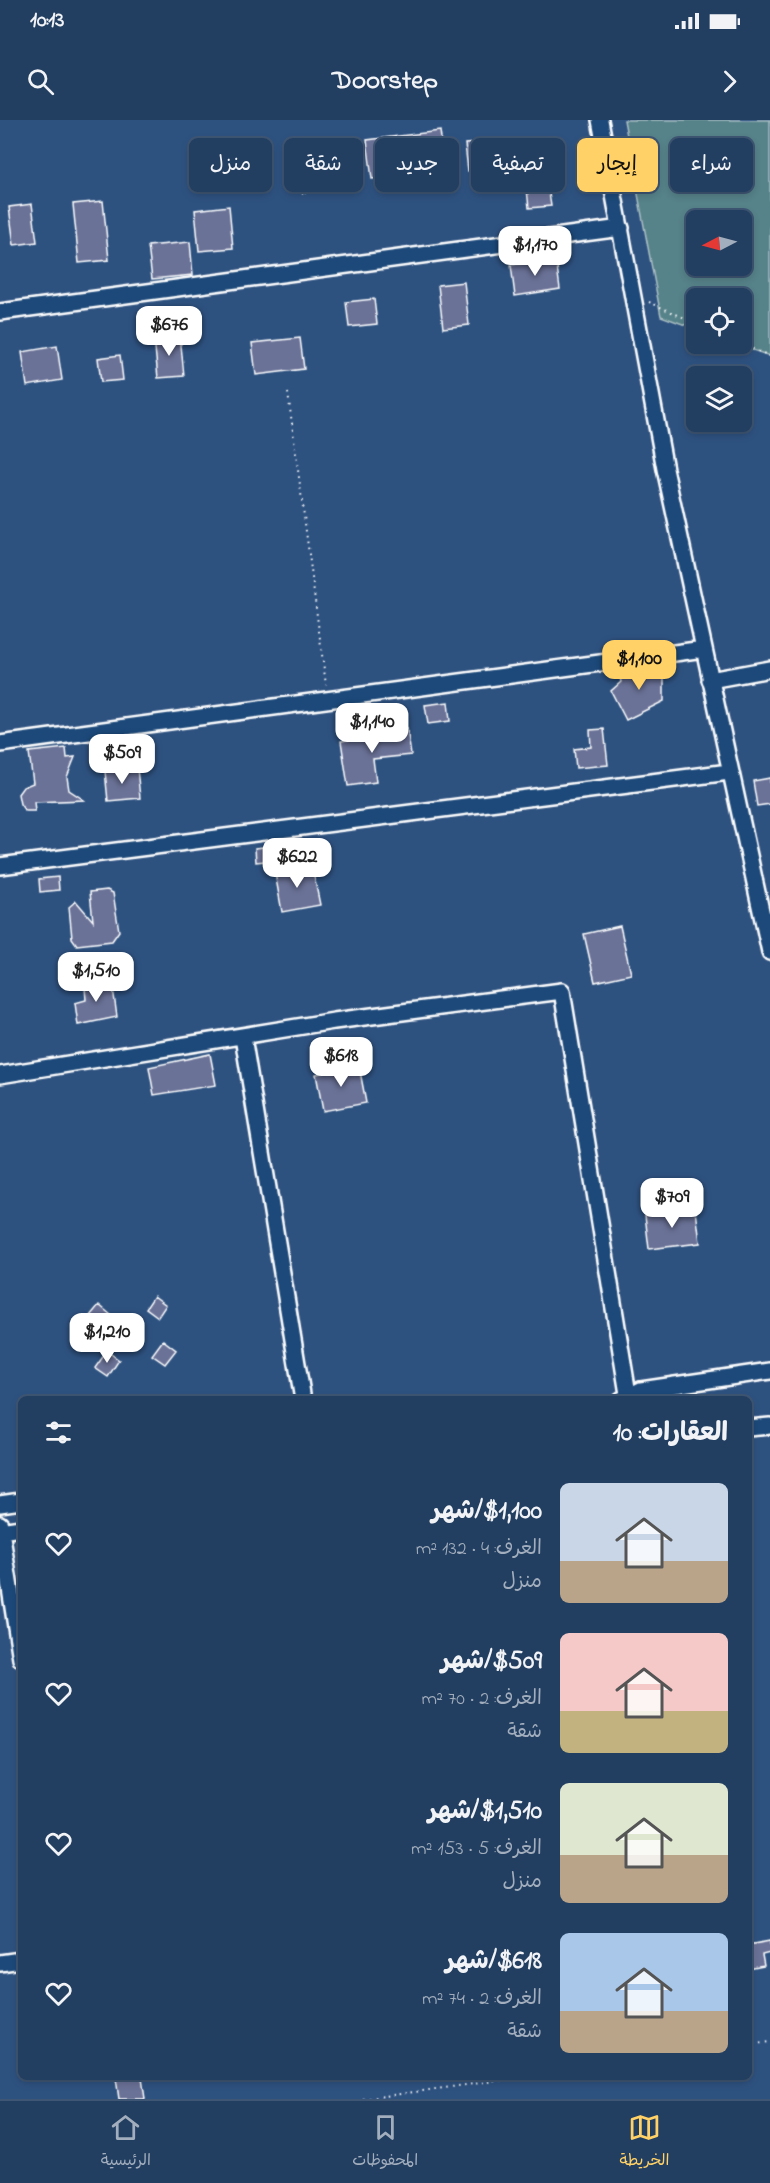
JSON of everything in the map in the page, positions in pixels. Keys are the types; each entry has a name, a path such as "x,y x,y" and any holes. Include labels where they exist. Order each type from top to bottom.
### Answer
{"street":[{"path":"600,120 664,469 770,952"},
{"path":"0,312 621,228"},
{"path":"0,744 704,649"},
{"path":"710,680 770,669"},
{"path":"0,866 729,772"},
{"path":"0,1075 334,1021 562,991 626,1396"},
{"path":"243,1037 302,1396"},
{"path":"630,1396 641,1390 770,1371"},
{"path":"752,1428 770,1426"},
{"path":"0,1504 18,1501"},
{"path":"0,1524 18,1641"},
{"path":"0,1531 18,1528"},
{"path":"0,1963 18,1960"}],"path":[{"path":"633,295 686,319"},
{"path":"752,349 770,356"},
{"path":"288,393 328,700"},
{"path":"752,2044 770,2042"},
{"path":"363,2099 502,2080"}],"green space":[{"path":"624,120 770,120 770,356 752,350 752,288 686,288 686,325 661,316 638,192 658,192 658,138 627,138"}],"building":[{"path":"440,131 441,138 383,138"},
{"path":"375,139 375,179 372,179 367,140"},
{"path":"471,143 471,171 468,171 465,144"},
{"path":"527,192 549,192 551,206 529,208"},
{"path":"103,201 109,260 79,263 73,204"},
{"path":"32,204 37,242 14,245 9,207"},
{"path":"229,206 233,248 199,251 195,210"},
{"path":"190,242 193,275 152,279 148,246"},
{"path":"556,259 560,289 515,296 511,265"},
{"path":"464,282 469,325 443,328 438,285"},
{"path":"374,299 377,324 349,327 346,302"},
{"path":"180,335 184,376 158,378 154,338"},
{"path":"300,338 304,369 256,375 252,343"},
{"path":"57,346 62,380 27,386 22,352"},
{"path":"120,355 123,380 101,382 98,358"},
{"path":"646,667 664,675 664,701 626,720 611,691 621,682 619,673"},
{"path":"448,702 450,721 428,724 425,705"},
{"path":"407,728 411,755 373,759 376,782 348,786 341,741"},
{"path":"604,729 608,765 576,768 574,749 591,747 590,730"},
{"path":"66,748 67,758 75,757 67,777 69,790 84,800 34,802 35,811 25,811 20,804 18,794 23,787 33,783 29,752"},
{"path":"137,768 140,798 108,801 105,771"},
{"path":"770,778 770,804 757,806 753,781"},
{"path":"273,846 275,860 256,862 255,848"},
{"path":"312,866 320,905 282,912 275,873"},
{"path":"58,877 59,890 40,892 39,879"},
{"path":"107,890 113,893 119,931 112,941 77,945 72,938 69,907 76,901 93,921 90,892"},
{"path":"620,926 631,974 595,982 584,934"},
{"path":"96,974 98,991 113,988 117,1017 78,1025 75,1003 86,1000 84,975"},
{"path":"210,1054 216,1085 154,1095 149,1067"},
{"path":"359,1066 366,1103 323,1111 316,1074"},
{"path":"696,1210 700,1243 649,1249 645,1215"},
{"path":"154,1296 166,1305 158,1317 146,1308"},
{"path":"99,1305 111,1315 102,1326 90,1316"},
{"path":"163,1340 176,1350 165,1364 152,1355"},
{"path":"107,1351 119,1360 108,1377 95,1368"},
{"path":"770,1941 770,1953 762,1955 764,1966 752,1968 752,1944"},
{"path":"116,2080 142,2080 145,2099 119,2099"}]}
